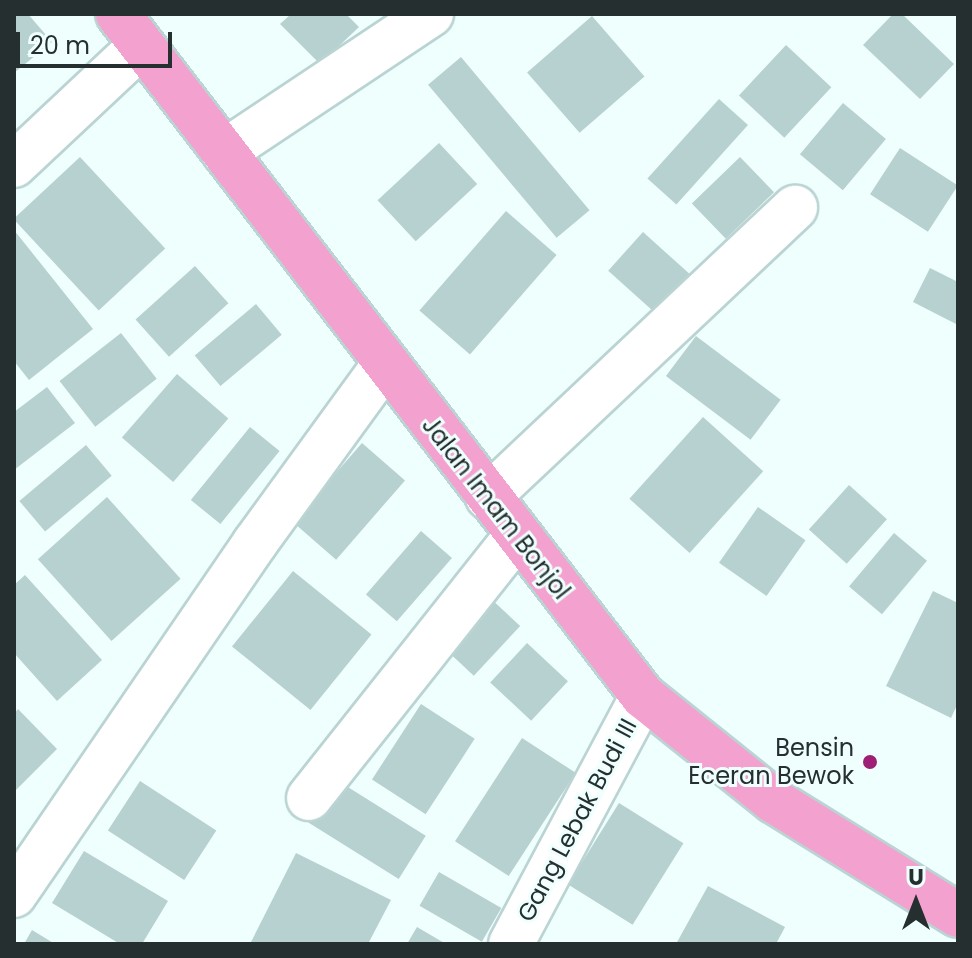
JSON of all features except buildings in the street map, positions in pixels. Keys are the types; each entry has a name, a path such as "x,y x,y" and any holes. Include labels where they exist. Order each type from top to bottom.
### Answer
{"highway":[{"name":"Jalan Imam Bonjol","path":"130,30 643,696 774,801 958,915"}],"street":[{"path":"224,152 431,14"},
{"path":"14,165 130,30"},
{"path":"488,497 795,208"},
{"path":"14,895 255,543 385,364"},
{"path":"309,798 517,536"},
{"name":"Gang Lebak Budi III","path":"511,944 643,696"}],"place":[{"name":"Bensin Eceran Bewok","path":"870,762"}]}
